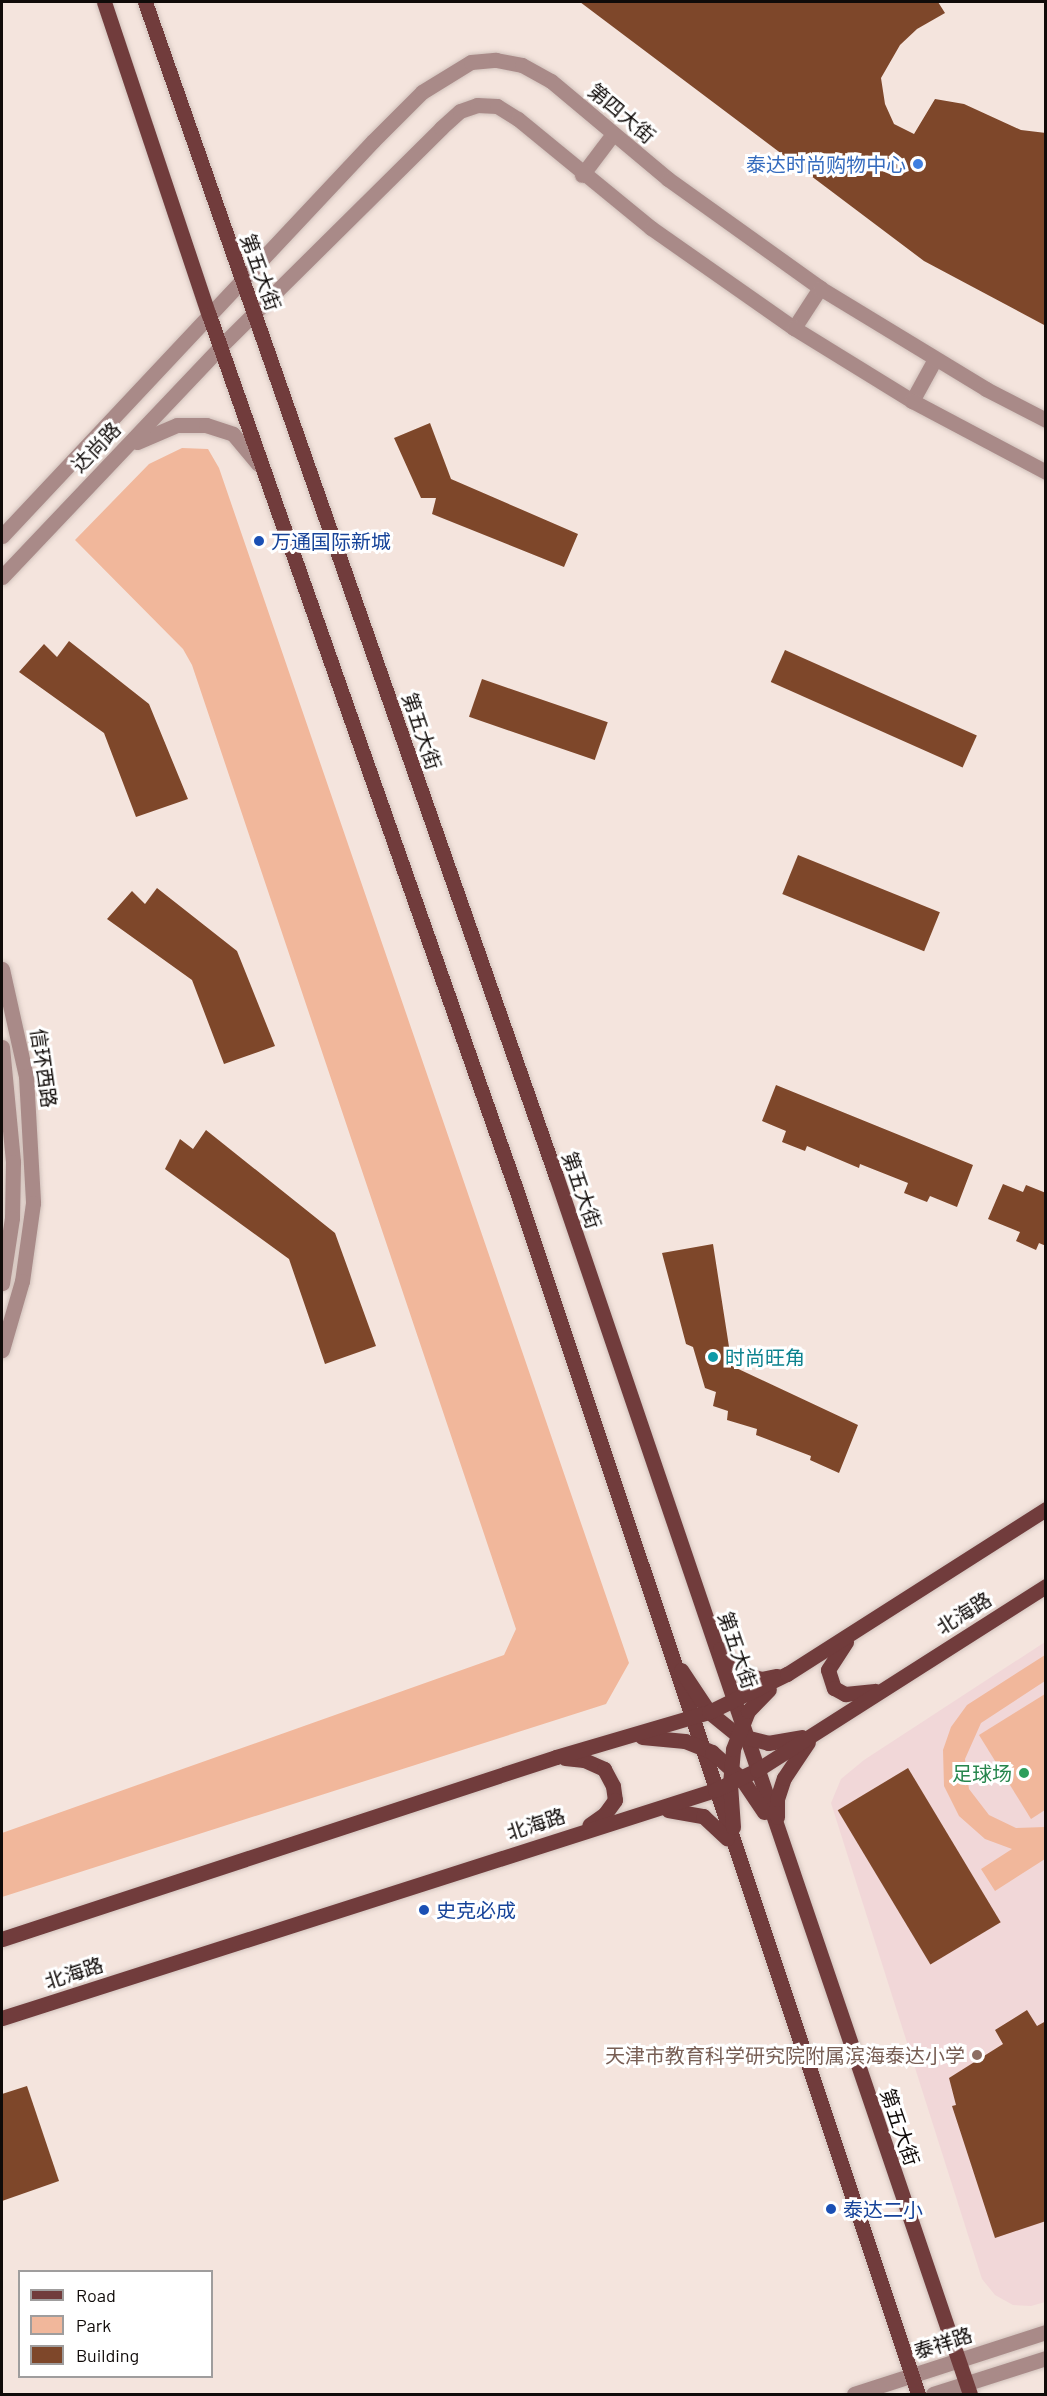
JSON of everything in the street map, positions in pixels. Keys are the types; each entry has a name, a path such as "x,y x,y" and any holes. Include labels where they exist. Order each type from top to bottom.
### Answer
{"main road":[{"path":"104,2 220,347 512,1177 666,1645 918,2394"},
{"name":"第五大街","path":"146,2 555,1176 734,1702 742,1733 757,1770 780,1844 968,2389"},
{"path":"2,1939 556,1756 691,1719 734,1702 787,1674 1046,1509"},
{"name":"北海路","path":"2,2018 715,1790 734,1776 757,1770 1046,1586"},
{"path":"709,1628 723,1654 744,1674 761,1679 787,1674"},
{"path":"858,1629 828,1670 834,1688 857,1695 892,1684"},
{"path":"666,1645 709,1712 742,1733 778,1743 820,1730"},
{"path":"738,1857 734,1776 742,1733 756,1701 787,1674"},
{"path":"780,1844 776,1812 779,1790 802,1750 820,1730"},
{"path":"615,1740 654,1737 700,1746 734,1776 780,1844"},
{"path":"556,1756 584,1760 604,1769 614,1786 615,1800 605,1814 580,1832"},
{"path":"641,1814 678,1810 703,1816 724,1833 738,1857"}],"street":[{"name":"第四大街","path":"209,315 422,92 471,62 496,60 522,65 551,81 613,134 718,216 820,288 935,359 1046,420"},
{"path":"220,347 460,111 477,105 497,106 518,119 582,175 794,328 912,401 1046,472"},
{"path":"582,175 613,134"},
{"path":"794,328 820,288"},
{"name":"达尚路","path":"2,536 209,315"},
{"name":"达尚路","path":"2,577 220,347"},
{"path":"912,401 935,359"},
{"path":"113,460 160,429 206,425 233,435 245,445 266,477"},
{"name":"信环西路","path":"2,969 26,1076 33,1203 22,1281 2,1350"},
{"name":"信环西路","path":"2,1047 13,1162 12,1218 2,1283"},
{"name":"泰祥路","path":"854,2394 1046,2332"},
{"path":"933,2394 968,2389 1046,2358"}],"shaded area":[{"name":"天津市教育科学研究院附属滨海泰达小学","path":"1045,1642 1045,2302 1031,2306 1013,2305 995,2295 982,2279 831,1803 841,1779 864,1760"}],"green space":[{"path":"182,448 208,449 219,468 629,1663 606,1704 2,1897 2,1833 504,1655 516,1629 192,665 183,649 75,540 149,464"},
{"path":"1045,1655 1045,1681 981,1723 965,1759 969,1789 989,1815 1016,1828 1045,1827 1045,1859 995,1891 981,1869 1012,1849 985,1839 959,1816 944,1786 943,1750 951,1727 967,1705"},
{"name":"足球场","path":"1045,1694 1045,1810 1031,1819 979,1735"}],"building":[{"name":"泰达时尚购物中心","path":"580,2 938,2 945,13 917,29 900,45 881,78 885,104 894,124 914,134 935,99 964,104 1021,130 1046,133 1046,326 924,261"},
{"path":"430,423 451,479 578,534 564,567 432,514 436,498 421,498 394,438"},
{"path":"69,641 149,704 188,799 136,817 104,733 19,672 44,644 57,657"},
{"path":"785,650 977,735 963,767 771,682"},
{"path":"482,679 608,722 595,760 469,717"},
{"path":"798,855 940,912 924,951 782,894"},
{"path":"157,888 237,951 275,1046 224,1064 192,980 107,919 132,891 145,904"},
{"path":"776,1085 973,1165 957,1207 930,1196 927,1202 904,1193 908,1183 860,1164 859,1168 807,1146 805,1151 782,1142 786,1131 762,1121"},
{"path":"206,1130 335,1233 376,1346 325,1364 289,1259 165,1169 180,1139 193,1149"},
{"path":"1003,1184 1023,1192 1026,1185 1046,1193 1046,1246 1039,1243 1036,1250 1016,1241 1020,1232 988,1219"},
{"name":"时尚旺角","path":"713,1244 732,1366 858,1425 839,1473 810,1460 811,1456 756,1435 757,1429 727,1420 728,1411 713,1406 716,1392 705,1388 693,1347 686,1344 662,1253"},
{"path":"908,1768 1001,1922 930,1965 838,1810"},
{"path":"1027,2010 1037,2026 1046,2021 1046,2221 995,2238 952,2106 956,2105 949,2078 1003,2044 995,2030"},
{"path":"27,2086 59,2181 2,2201 2,2094"}],"place":[{"name":"泰达时尚购物中心","path":"918,164"},
{"name":"万通国际新城","path":"259,541"},
{"name":"时尚旺角","path":"713,1357"},
{"name":"足球场","path":"1024,1773"},
{"name":"史克必成","path":"424,1910"},
{"name":"天津市教育科学研究院附属滨海泰达小学","path":"977,2055"},
{"name":"泰达二小","path":"831,2209"}]}
